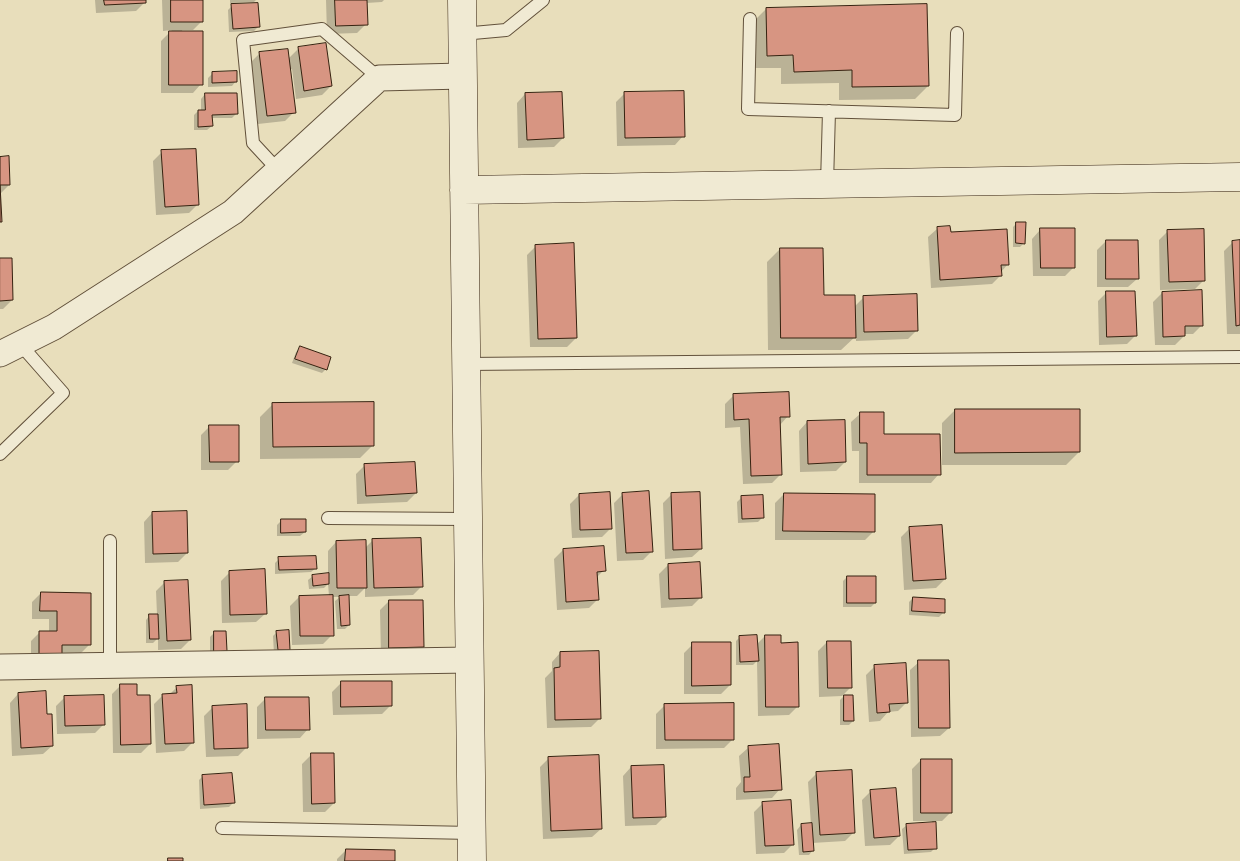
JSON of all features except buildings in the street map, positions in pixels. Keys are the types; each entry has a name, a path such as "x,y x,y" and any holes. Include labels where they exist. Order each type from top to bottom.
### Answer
{"street":[{"path":"462,0 472,861"},
{"path":"10,349 54,326 233,212 379,78 463,76"},
{"path":"464,190 1240,177"},
{"path":"0,667 470,660"}],"lane":[{"path":"462,34 506,30 543,0"},
{"path":"750,19 748,109 955,115 957,33"},
{"path":"278,170 253,142 243,40 322,29 379,78"},
{"path":"827,184 829,111"},
{"path":"0,454 63,393 10,349"},
{"path":"466,364 1240,357"},
{"path":"328,518 468,519"},
{"path":"110,541 110,665"},
{"path":"222,828 472,833"}]}
